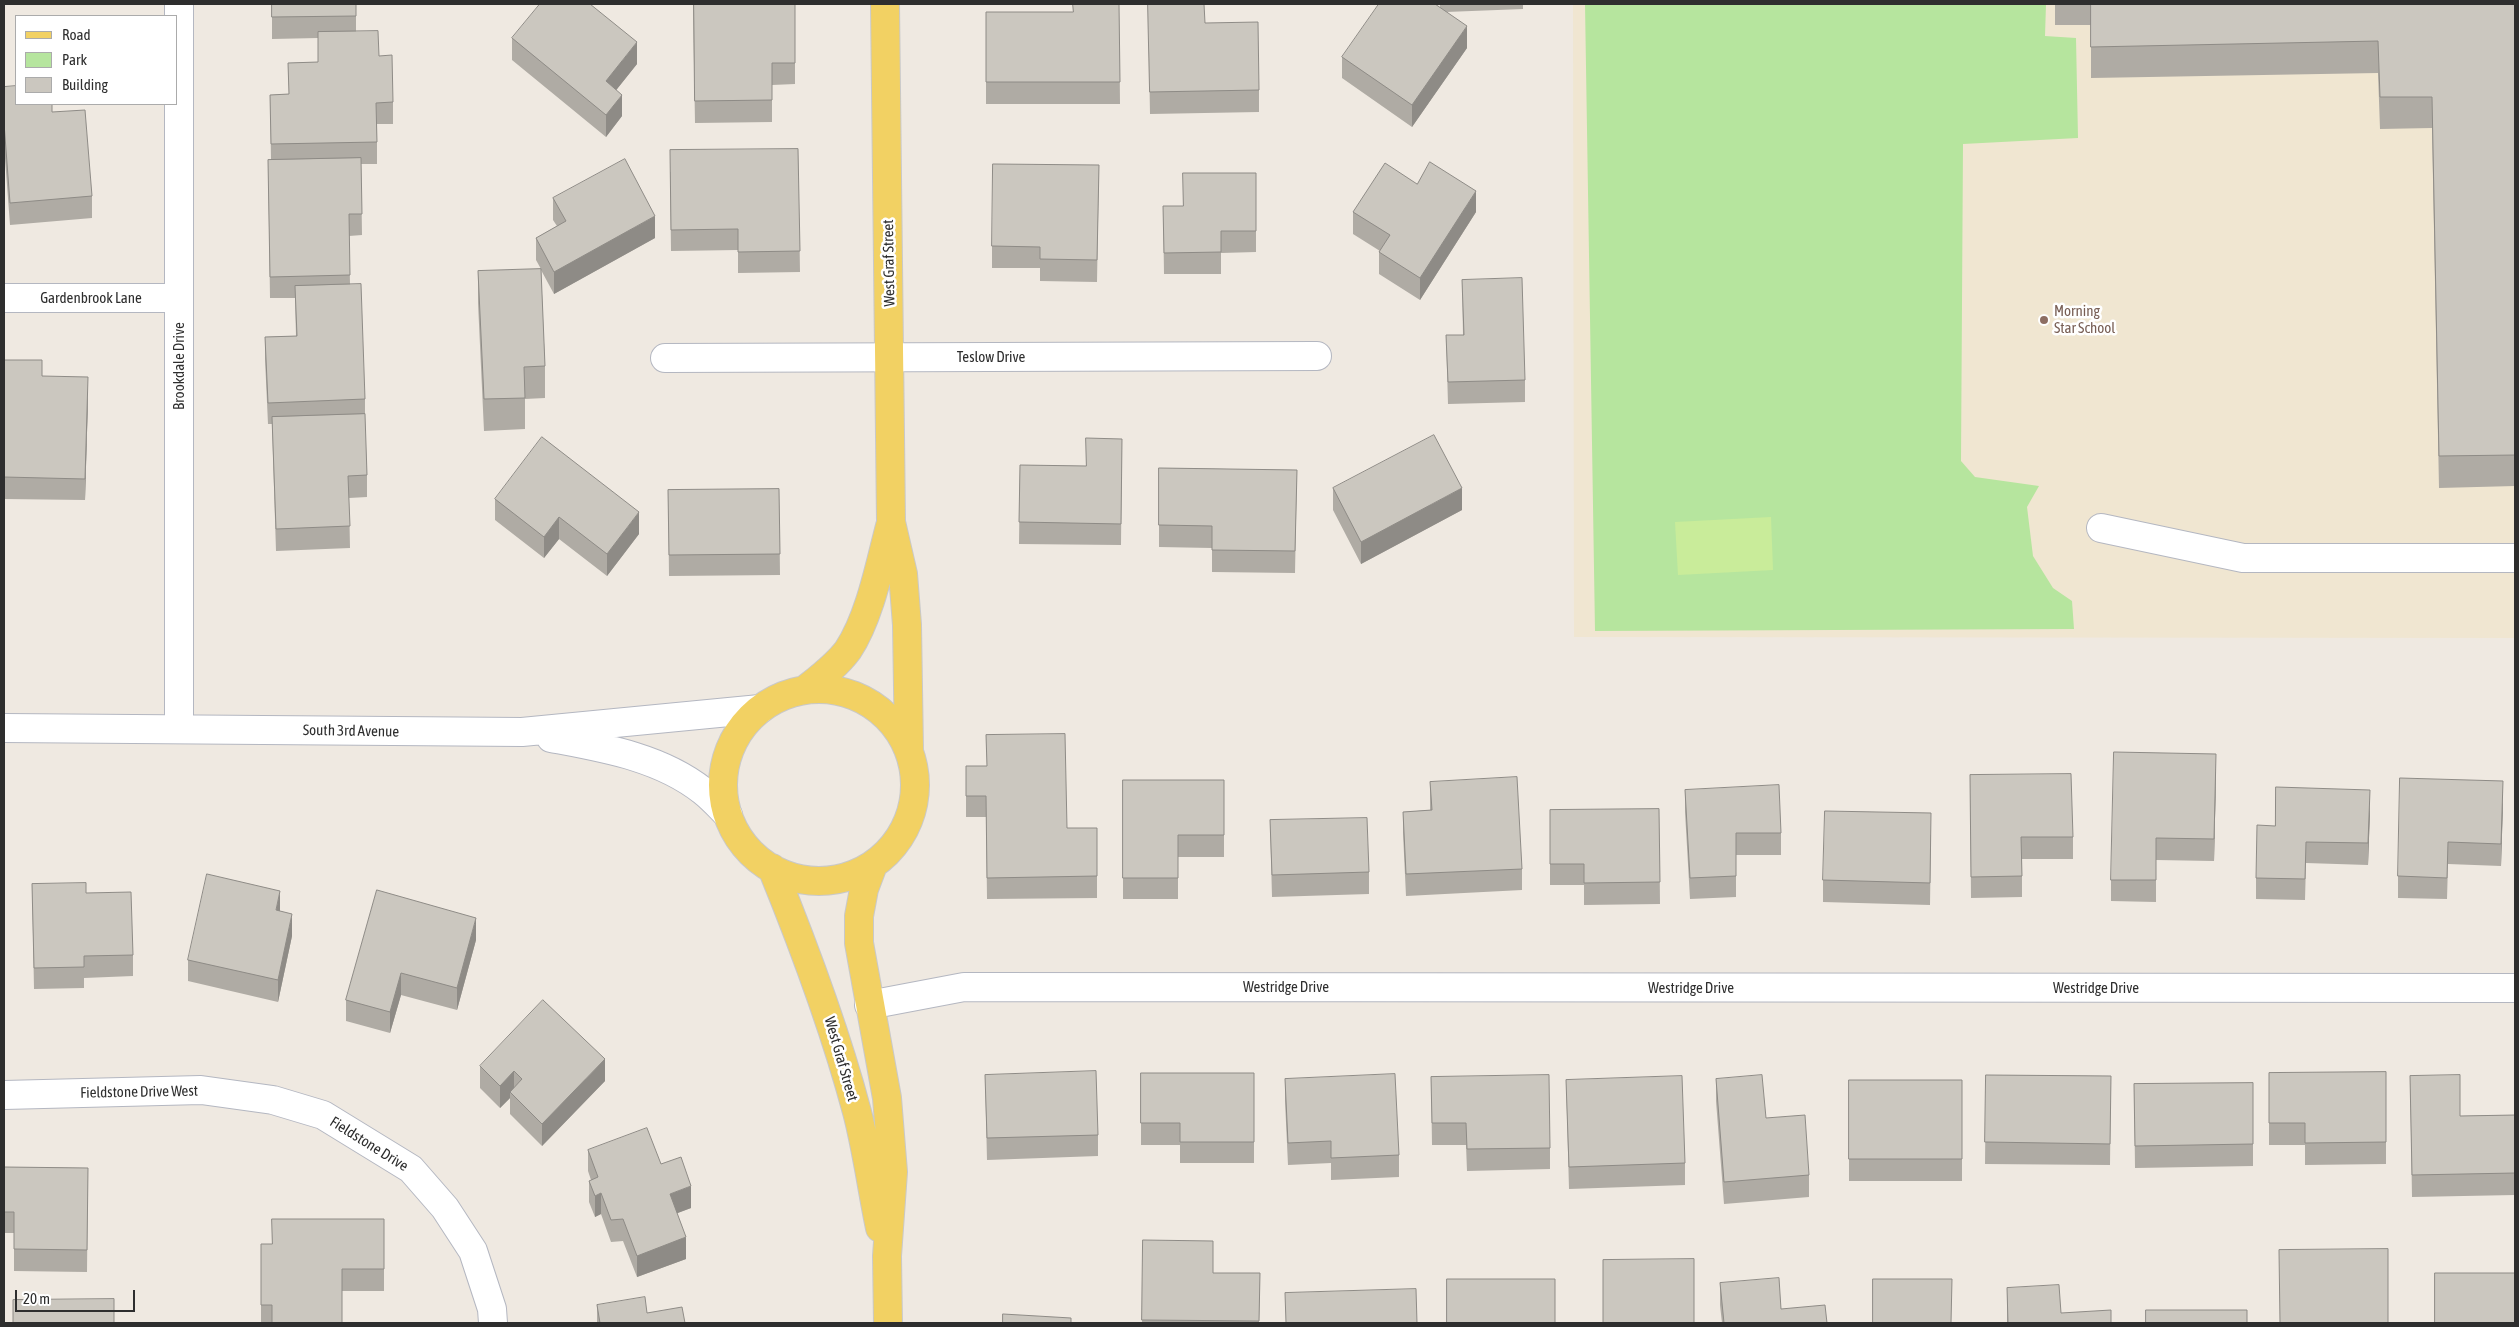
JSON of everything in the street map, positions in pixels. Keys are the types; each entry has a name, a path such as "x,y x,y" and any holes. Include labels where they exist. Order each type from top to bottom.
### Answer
{"main road":[{"name":"West Graf Street","path":"885,4 891,522 903,574 909,750"},
{"name":"West Graf Street","path":"806,689 829,671 849,649 863,617 891,522"},
{"path":"806,689 832,689 857,696 879,709 897,727 909,750 915,775 914,792 907,825 893,847 873,865 849,876 823,881 797,878 772,868 754,855 738,836 728,815 724,784 725,768 732,746 744,725 760,709 782,696 806,689"},
{"name":"West Graf Street","path":"873,865 864,889 859,916 859,943 887,1098 893,1172 887,1256 888,1323"},
{"name":"West Graf Street","path":"772,868 810,963 830,1020 857,1114 887,1256"}],"street":[{"name":"Brookdale Drive","path":"179,4 179,729"},
{"name":"Gardenbrook Lane","path":"4,298 179,298"},
{"name":"Teslow Drive","path":"665,358 1317,356"},
{"path":"2102,528 2243,558 2515,558"},
{"name":"South 3rd Avenue","path":"4,728 522,732 760,709"},
{"name":"South 3rd Avenue","path":"522,732 598,746 645,759 679,774 704,792 728,815"},
{"name":"Westridge Drive","path":"869,1005 964,987 2515,988"},
{"name":"Fieldstone Drive West","path":"4,1095 201,1090 273,1100"},
{"name":"Fieldstone Drive","path":"273,1100 323,1115 411,1170 446,1208 473,1250 492,1309 493,1323"}],"shaded area":[{"name":"Morning Star School","path":"1573,4 2515,4 2515,638 1574,637"}],"green space":[{"path":"1585,4 2046,4 2045,36 2076,38 2078,138 1963,144 1961,461 1975,477 2039,486 2027,507 2033,556 2053,588 2072,601 2074,629 1595,631"},
{"path":"1771,517 1773,570 1678,575 1675,522"}],"building":[{"path":"272,4 356,4 356,16 272,17"},
{"path":"540,4 590,4 637,42 606,81 622,95 606,115 512,38"},
{"path":"694,4 795,4 795,63 772,63 772,100 695,101"},
{"path":"1073,4 1119,4 1120,82 986,82 986,12 1073,12"},
{"path":"1148,4 1204,4 1205,23 1258,22 1259,90 1150,92"},
{"path":"1379,4 1435,4 1467,26 1412,105 1342,57"},
{"path":"2091,4 2515,4 2515,455 2439,456 2432,97 2380,97 2378,41 2091,47"},
{"path":"378,31 379,56 392,55 393,102 376,103 377,142 271,144 270,95 289,94 288,63 318,62 318,32"},
{"path":"15,86 15,105 52,105 52,112 85,110 92,196 10,203 4,123 4,87"},
{"path":"798,149 800,251 738,252 738,229 671,230 670,150"},
{"path":"361,158 362,214 349,214 350,275 270,277 268,160"},
{"path":"625,159 655,216 554,272 536,238 566,221 553,198"},
{"path":"1430,162 1476,191 1420,278 1379,252 1390,235 1353,212 1385,163 1417,184"},
{"path":"993,164 1099,165 1097,260 1040,259 1040,247 992,246"},
{"path":"1183,173 1256,173 1256,231 1221,231 1221,252 1164,253 1163,206 1183,206"},
{"path":"541,269 545,366 524,367 525,398 484,399 478,271"},
{"path":"1522,278 1525,380 1448,382 1446,335 1464,335 1462,280"},
{"path":"361,284 365,399 268,403 265,337 297,336 295,286"},
{"path":"4,360 42,360 42,376 88,377 85,479 4,477"},
{"path":"365,414 367,475 348,476 350,526 276,529 272,417"},
{"path":"1434,435 1462,488 1361,542 1333,488"},
{"path":"542,437 639,512 607,554 559,517 544,537 495,499"},
{"path":"1086,438 1122,439 1121,524 1019,522 1020,465 1086,466"},
{"path":"1159,468 1297,470 1295,551 1212,550 1212,526 1159,525"},
{"path":"779,489 780,554 669,555 668,490"},
{"path":"1065,734 1067,828 1097,828 1097,876 987,878 986,796 966,796 966,766 987,766 986,735"},
{"path":"2114,752 2216,754 2214,839 2156,838 2156,880 2111,880"},
{"path":"2071,774 2073,837 2021,837 2022,876 1971,877 1970,775"},
{"path":"1517,777 1522,869 1406,874 1403,812 1432,810 1430,782"},
{"path":"2400,778 2503,781 2501,844 2448,842 2447,878 2398,876"},
{"path":"1123,780 1224,780 1224,835 1178,835 1178,878 1123,878"},
{"path":"1779,785 1781,833 1736,833 1736,876 1690,878 1685,790"},
{"path":"2276,787 2370,790 2368,843 2306,842 2305,879 2256,878 2257,825 2275,826"},
{"path":"1659,809 1660,882 1584,883 1584,864 1550,864 1550,810"},
{"path":"1825,811 1931,813 1930,883 1823,880"},
{"path":"1367,818 1369,872 1272,875 1270,820"},
{"path":"207,874 280,891 276,910 292,914 278,980 188,960"},
{"path":"86,883 86,893 131,892 133,955 84,956 84,967 34,968 32,884"},
{"path":"377,890 476,918 457,988 401,973 390,1012 346,1000"},
{"path":"543,1000 605,1059 542,1124 510,1092 522,1079 514,1071 500,1086 480,1066"},
{"path":"1096,1071 1098,1135 987,1138 985,1075"},
{"path":"2386,1072 2386,1142 2305,1143 2305,1123 2269,1123 2269,1073"},
{"path":"1141,1073 1254,1073 1254,1142 1180,1142 1180,1123 1141,1123"},
{"path":"1395,1074 1399,1155 1331,1158 1331,1141 1288,1143 1285,1079"},
{"path":"1549,1075 1550,1148 1467,1149 1466,1123 1432,1123 1431,1077"},
{"path":"1762,1075 1766,1118 1805,1115 1809,1175 1724,1182 1716,1079"},
{"path":"1986,1075 2111,1076 2110,1144 1985,1142"},
{"path":"2460,1075 2460,1116 2515,1115 2515,1173 2412,1175 2410,1076"},
{"path":"1682,1076 1685,1163 1569,1167 1566,1080"},
{"path":"1849,1080 1962,1080 1962,1159 1849,1159"},
{"path":"2253,1083 2253,1144 2135,1146 2134,1084"},
{"path":"647,1128 661,1164 681,1157 691,1186 670,1194 686,1237 637,1256 623,1219 611,1220 601,1193 595,1196 589,1181 598,1177 588,1150"},
{"path":"4,1167 88,1168 87,1250 14,1249 14,1212 4,1212"},
{"path":"272,1219 384,1219 384,1269 342,1269 342,1323 272,1323 272,1305 261,1305 261,1244 272,1244"},
{"path":"1143,1240 1213,1241 1213,1273 1260,1273 1259,1321 1142,1320"},
{"path":"2388,1249 2388,1323 2280,1323 2279,1250"},
{"path":"1694,1259 1694,1323 1603,1323 1603,1260"},
{"path":"2435,1273 2515,1273 2515,1323 2435,1323"},
{"path":"1779,1278 1781,1309 1825,1305 1827,1323 1724,1323 1720,1283"},
{"path":"1447,1279 1555,1279 1555,1323 1447,1323"},
{"path":"1873,1279 1952,1279 1951,1323 1873,1323"},
{"path":"2059,1285 2061,1313 2111,1310 2111,1323 2008,1323 2007,1288"},
{"path":"1416,1289 1417,1323 1286,1323 1285,1293"},
{"path":"645,1297 647,1313 682,1307 685,1323 600,1323 597,1305"},
{"path":"114,1299 114,1323 13,1323 13,1300"},
{"path":"2146,1310 2247,1310 2247,1323 2146,1323"},
{"path":"1003,1314 1071,1318 1071,1323 1003,1323"}],"place":[{"name":"Morning Star School","path":"2044,320"}]}
